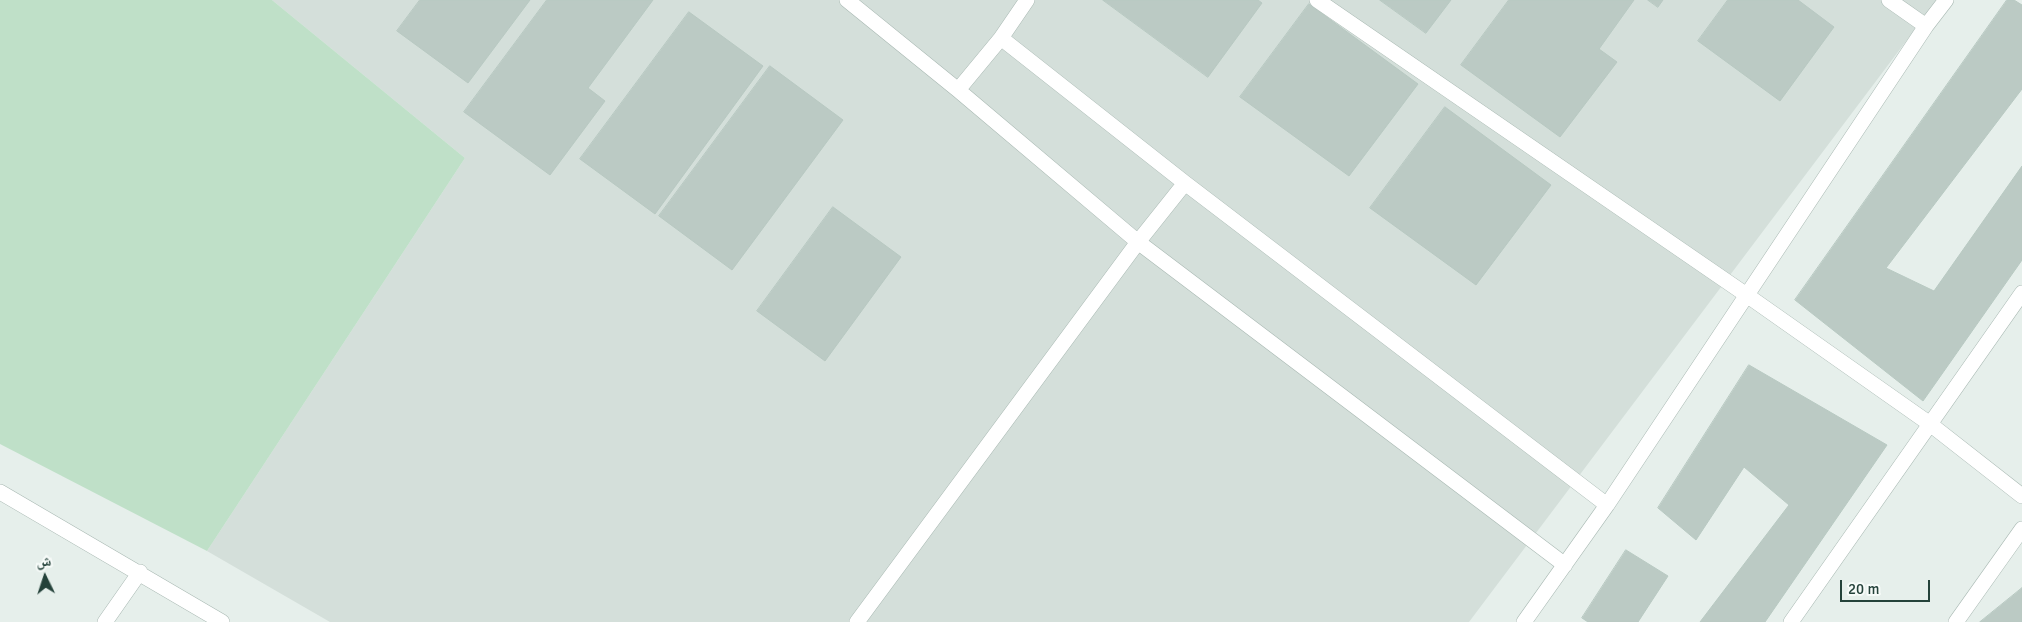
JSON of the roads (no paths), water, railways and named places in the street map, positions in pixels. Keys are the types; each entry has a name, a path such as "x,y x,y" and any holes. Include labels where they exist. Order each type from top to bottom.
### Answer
{"street":[{"path":"847,0 958,90 1138,242 1566,565"},
{"path":"958,90 1001,38 1027,0"},
{"path":"1317,0 1748,296 1930,424 2022,496"},
{"path":"1889,0 1926,26"},
{"path":"1524,622 1607,505 1748,296 1926,26 1946,0"},
{"path":"1001,38 1185,183 1607,505"},
{"path":"857,622 1138,242 1185,183"},
{"path":"1791,622 2022,293"},
{"path":"0,492 140,572 222,622"},
{"path":"1956,622 2022,529"},
{"path":"105,622 140,572"}]}
